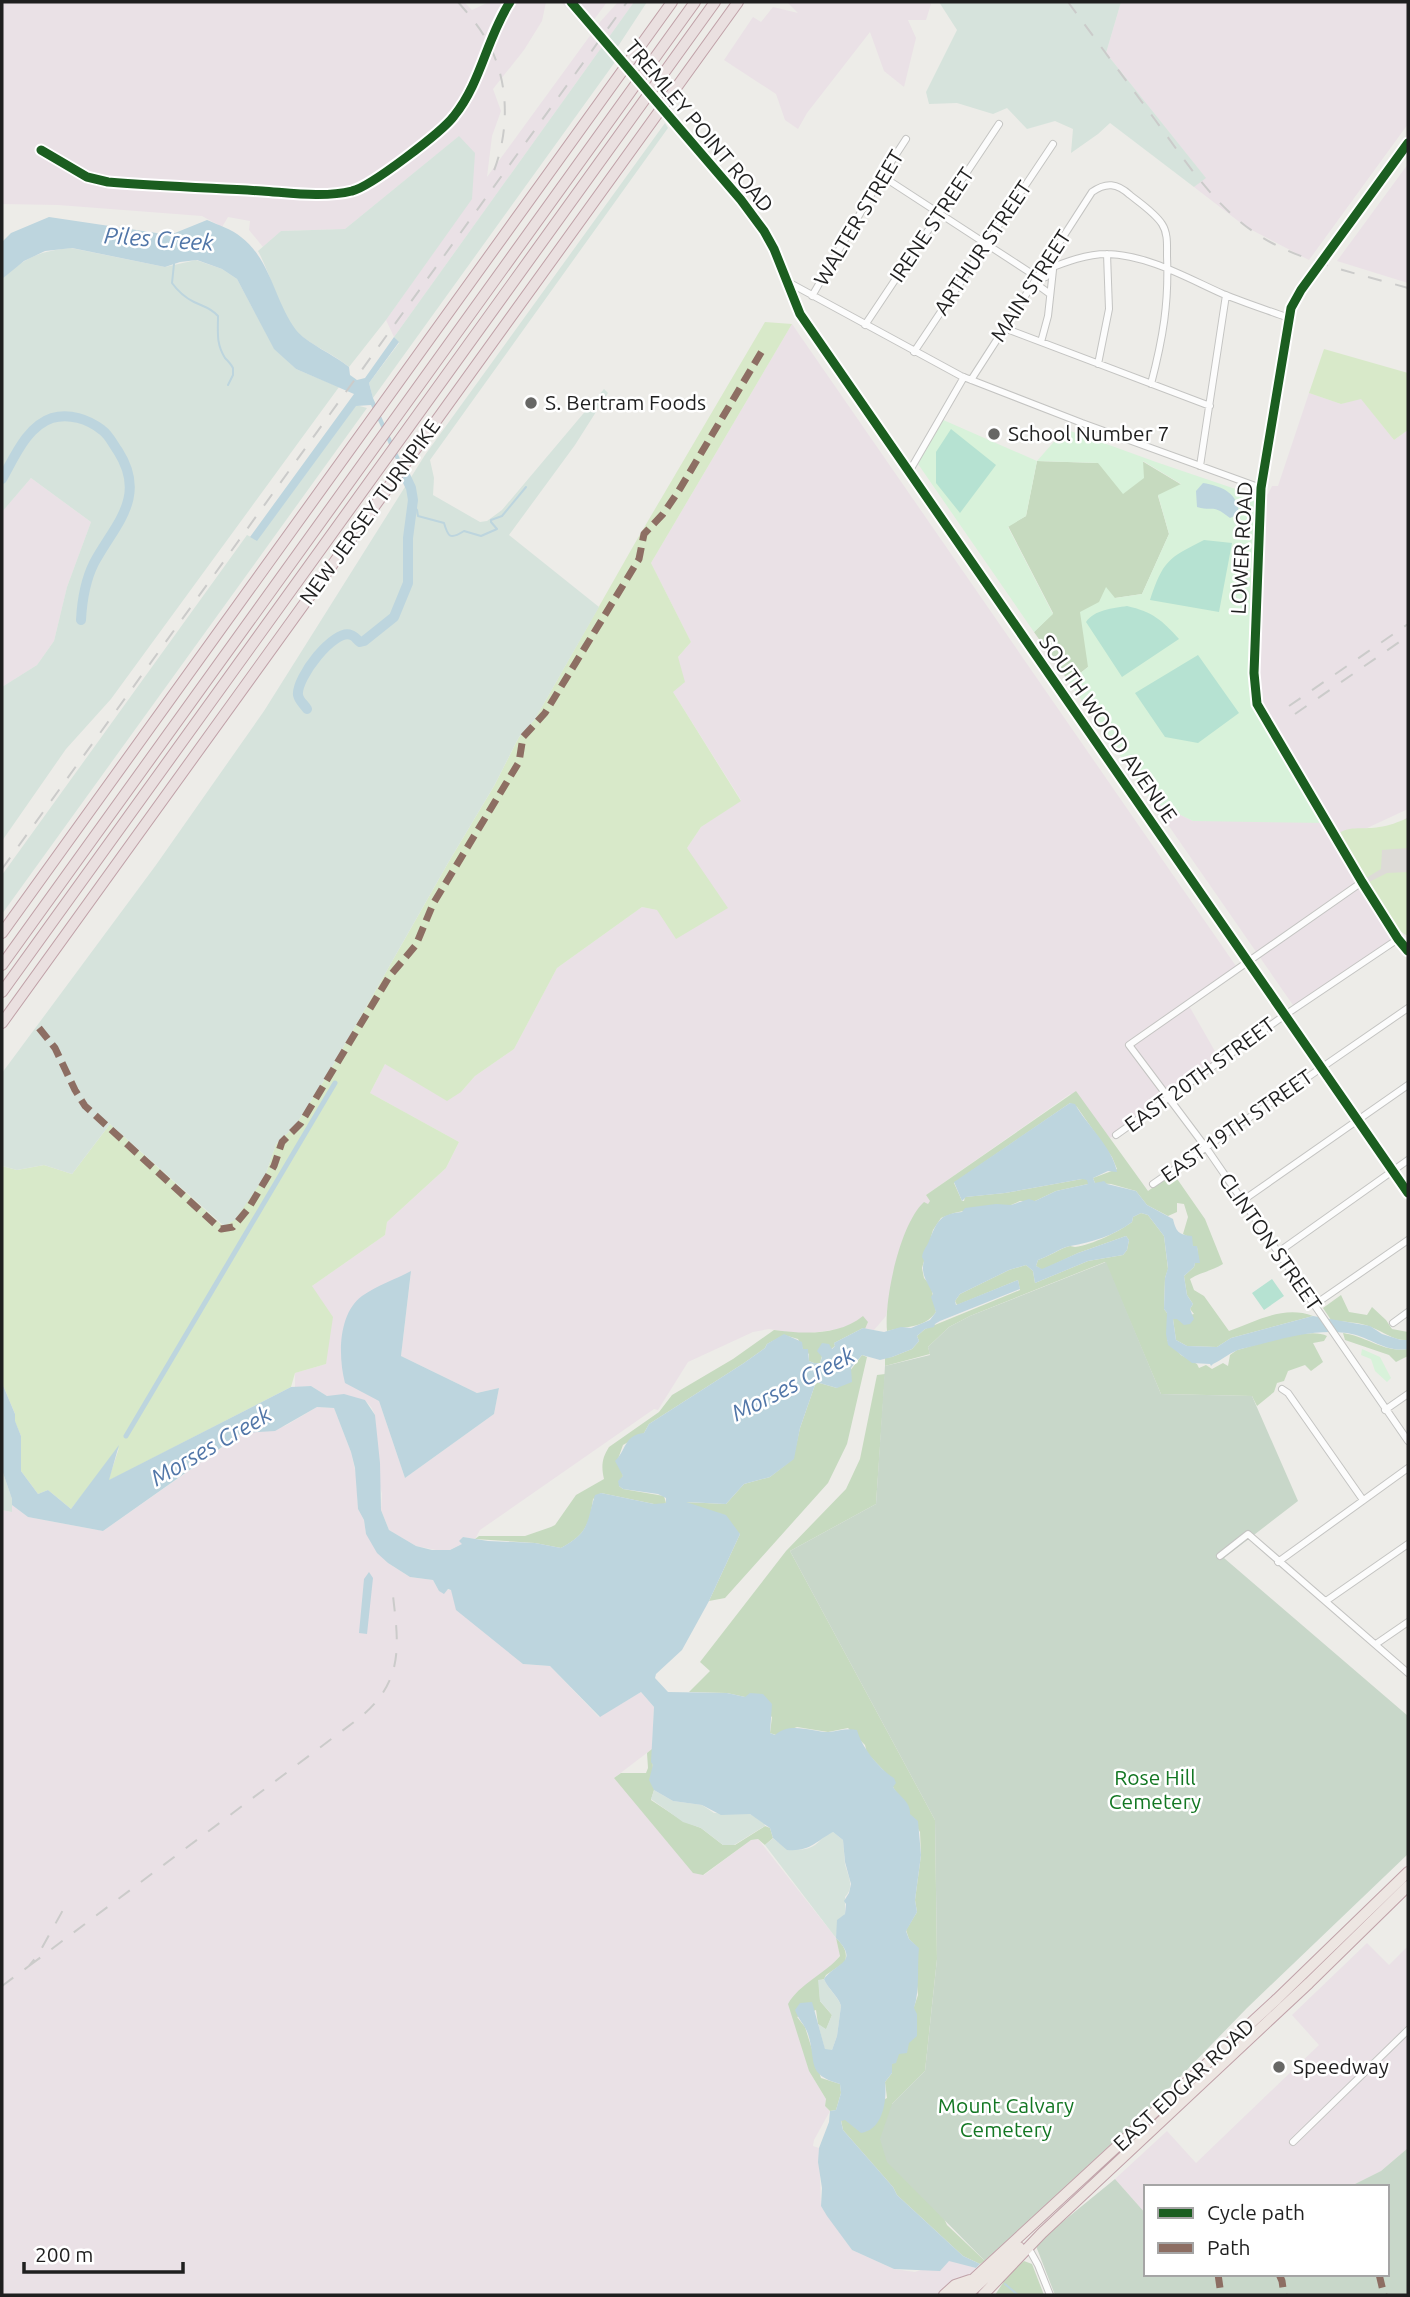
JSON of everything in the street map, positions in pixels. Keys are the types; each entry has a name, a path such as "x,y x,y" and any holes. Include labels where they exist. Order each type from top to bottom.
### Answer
{"highway":[{"path":"2,933 672,2"},
{"name":"NEW JERSEY TURNPIKE","path":"2,965 695,2"},
{"name":"NEW JERSEY TURNPIKE","path":"2,992 715,2"},
{"name":"NEW JERSEY TURNPIKE","path":"2,1023 738,2"},
{"name":"EAST EDGAR ROAD","path":"956,2295 1277,1999 1408,1872"},
{"name":"EAST EDGAR ROAD","path":"983,2295 1063,2213 1309,1983 1408,1886"},
{"path":"967,2295 1029,2237 1063,2213"},
{"path":"944,2295 955,2285 973,2280"}],"street":[{"path":"41,150 87,177 108,182 336,194 355,191 372,182 443,128 463,103 501,16 510,2"},
{"name":"TREMLEY POINT ROAD","path":"571,2 741,200 764,231 788,282"},
{"name":"IRENE STREET","path":"865,325 999,124"},
{"name":"WALTER STREET","path":"812,296 906,139"},
{"name":"LOWER ROAD","path":"1408,143 1297,296 1289,318 1261,488 1254,673 1257,704 1362,882 1408,951"},
{"name":"ARTHUR STREET","path":"914,352 1053,144"},
{"path":"882,176 1037,275 1081,258 1107,254 1140,260 1167,269 1226,295 1289,318"},
{"name":"MAIN STREET","path":"909,472 1092,192 1102,186 1121,186 1162,224 1166,236 1167,269"},
{"path":"1098,364 1109,309 1107,254"},
{"path":"1041,342 1048,316 1053,268"},
{"path":"1151,384 1163,341 1167,269"},
{"path":"788,282 968,379 1261,488"},
{"name":"SOUTH WOOD AVENUE","path":"788,282 800,314 1408,1193"},
{"path":"1028,290 1039,286 1048,291 1051,297"},
{"path":"1200,466 1226,295"},
{"path":"1004,328 1210,406"},
{"path":"1247,961 1362,882"},
{"path":"1398,939 1408,942"},
{"name":"EAST 20TH STREET","path":"1116,1135 1398,939"},
{"name":"CLINTON STREET","path":"1247,961 1129,1045 1170,1097 1408,1441"},
{"name":"EAST 19TH STREET","path":"1153,1184 1408,1008"},
{"path":"1242,1201 1408,1085"},
{"path":"1277,1253 1408,1160"},
{"path":"1314,1305 1408,1240"},
{"path":"1393,1323 1408,1312"},
{"path":"1282,1389 1288,1393 1363,1500"},
{"path":"1385,1410 1408,1394"},
{"path":"1278,1562 1408,1468"},
{"path":"1220,1556 1248,1534 1408,1673"},
{"path":"1326,1601 1408,1544"},
{"path":"1376,1644 1408,1622"},
{"path":"1293,2141 1408,2030"},
{"path":"1028,2247 1050,2295"}],"shaded area":[{"path":"2,2 464,2 472,10 489,2 546,2 542,21 524,50 493,89 501,111 492,136 487,177 600,22 618,2 634,2 394,337 386,320 471,199 474,153 458,137 345,229 281,231 263,247 249,230 250,221 228,217 222,227 202,216 58,205 2,204"},
{"path":"561,2 607,2 587,29"},
{"path":"634,2 647,2 611,57 615,62 373,398 369,383 399,343 394,337"},
{"path":"787,2 931,4 926,20 908,20 916,38 904,87 884,71 870,32 807,113 798,129 785,120 776,94 724,60 753,17 761,22 773,7 798,13"},
{"path":"939,2 1121,2 1106,53 1206,178 1194,187 1110,123 1071,153 1073,129 1055,121 1027,129 1007,108 993,114 957,103 929,104 926,92 957,30"},
{"path":"1121,2 1408,2 1408,124 1309,260 1246,227 1194,187 1205,177 1106,53"},
{"path":"665,123 668,128 430,460 434,478 433,495 480,522 487,521 502,510 604,389 608,393 575,445 509,535 599,607 535,719 519,737 494,786 328,1074 295,1126 276,1144 265,1176 235,1220 224,1226 110,1124 72,1174 44,1165 17,1170 2,1166 2,1073 156,865 264,711 425,455"},
{"path":"459,136 475,153 472,199 349,367 305,339 293,327 258,251 281,231 345,229"},
{"path":"1408,164 1408,283 1337,261"},
{"path":"71,248 165,267 196,260 222,269 237,279 274,348 296,369 339,387 111,699 66,749 2,841 2,687 37,665 54,641 67,587 91,522 31,478 2,512 2,279 34,256"},
{"path":"792,324 1238,969 1188,1004 1220,1060 1110,1138 1070,1094 926,1195 931,1201 922,1204 906,1231 896,1262 886,1316 874,1330 865,1329 868,1322 801,1334 769,1329 753,1332 688,1362 658,1410 654,1409 480,1530 475,1539 463,1537 462,1544 450,1550 416,1546 389,1530 381,1510 375,1415 371,1407 365,1400 327,1396 311,1386 295,1387 295,1373 326,1364 312,1286 385,1235 387,1222 446,1168 459,1142 370,1093 385,1064 461,1092 475,1076 514,1049 557,968 642,907 657,910 687,848 701,827 741,800 673,692 678,657 691,642 651,563","holes":["411,1272 401,1356 477,1393 499,1388 494,1414 405,1478 379,1401"]},
{"path":"1309,393 1341,404 1361,398 1394,440 1408,430 1408,809 1339,841 1387,922 1401,937 1295,1008 1155,806 1158,804 1193,821 1254,692 1261,497 1268,494 1272,486 1278,486"},
{"path":"356,405 367,408 2,914 2,875 247,535 257,540"},
{"path":"31,478 91,522 67,587 54,641 37,665 2,687 2,512"},
{"path":"1408,817 1408,921 1391,921 1355,857"},
{"path":"317,1407 334,1408 351,1452 356,1474 358,1509 364,1520 366,1534 388,1563 410,1577 433,1580 438,1589 451,1590 523,1664 550,1666 599,1717 641,1692 654,1707 652,1749 614,1778 704,1875 751,1840 758,1839 836,1938 840,1955 831,1967 795,1994 809,2071 826,2099 825,2106 830,2111 813,2146 819,2148 821,2206 852,2250 894,2269 915,2272 949,2260 976,2268 968,2277 954,2282 939,2295 2,2295 2,1510 12,1512 12,1505 28,1517 103,1531 243,1433 285,1426"},
{"path":"2,1470 12,1499 12,1512 2,1510"},
{"path":"654,1790 673,1801 702,1805 714,1813 750,1814 764,1822 765,1826 734,1845 723,1845 701,1828 683,1822 651,1799"},
{"path":"833,1832 843,1840 850,1885 845,1897 845,1914 838,1923 836,1938 765,1845 773,1838 782,1845 799,1850 810,1848"},
{"path":"1367,1943 1389,1965 1408,1946 1408,2148 1381,2171 1353,2185 1144,2185 1144,2212 1115,2179 1167,2131 1196,2163 1319,2045 1292,2015"},
{"path":"824,1979 841,2006 832,2050 825,2050 818,2024 826,2029 832,2015 820,2001 818,1980"}],"green space":[{"path":"765,322 792,324 651,563 691,642 678,657 685,682 673,692 741,801 701,827 687,848 728,908 676,939 657,910 642,907 557,968 514,1049 475,1076 461,1092 447,1101 385,1064 370,1093 459,1142 446,1168 387,1222 385,1235 312,1286 333,1317 326,1364 295,1373 291,1387 108,1481 119,1448 71,1509 48,1490 38,1494 21,1471 21,1436 2,1383 2,1166 17,1170 44,1165 72,1174 110,1124 223,1226 265,1176 276,1144 295,1126 328,1074 494,786 519,737 535,719"},
{"path":"1324,349 1408,373 1408,430 1394,440 1361,399 1341,404 1309,393"},
{"path":"941,419 1037,461 1026,516 1008,527 1053,614 1034,632 916,461"},
{"path":"951,429 996,465 960,513 936,483 936,452"},
{"path":"1065,429 1259,497 1254,692 1328,823 1193,821 1158,804 1155,806 1069,682 1088,667 1080,612 1099,602 1106,587 1115,598 1142,594 1169,534 1158,495 1181,484 1143,461 1144,478 1123,494 1098,463 1037,461"},
{"path":"1037,461 1142,461 1182,485 1158,496 1169,534 1142,594 1115,598 1088,667 1069,682 1034,632 1053,613 1008,526 1026,516"},
{"path":"1204,540 1232,543 1219,612 1150,600 1168,562"},
{"path":"1127,606 1156,618 1179,639 1122,677 1086,622 1099,612"},
{"path":"1198,655 1239,713 1198,743 1165,737 1135,693"},
{"path":"1408,818 1408,848 1382,850 1381,869 1366,878 1338,834 1352,829 1386,826"},
{"path":"1408,872 1408,936 1390,920 1369,882 1387,873"},
{"path":"1076,1091 1148,1191 1173,1173 1205,1219 1223,1264 1190,1279 1194,1290 1204,1296 1229,1331 1281,1313 1313,1316 1231,1338 1217,1347 1187,1346 1176,1340 1173,1319 1194,1314 1190,1309 1193,1304 1187,1295 1184,1276 1195,1263 1199,1263 1197,1247 1183,1234 1188,1217 1184,1204 1177,1203 1177,1212 1168,1216 1147,1205 1136,1191 1095,1183 1093,1178 1117,1169 1112,1157 1077,1107 1070,1103 954,1183 962,1201 965,1197 1005,1193 1082,1179 1088,1179 1088,1184 1056,1191 1035,1201 986,1206 941,1218 933,1230 922,1268 924,1278 931,1286 936,1312 920,1324 887,1331 888,1300 895,1263 915,1213 924,1202 928,1204 930,1201 926,1195"},
{"path":"1141,1213 1148,1215 1164,1236 1168,1269 1164,1309 1167,1313 1167,1340 1181,1355 1199,1368 1206,1365 1212,1369 1223,1363 1228,1366 1230,1355 1237,1350 1309,1333 1327,1336 1324,1341 1313,1343 1323,1362 1311,1371 1305,1365 1288,1371 1284,1381 1277,1383 1274,1392 1257,1406 1252,1396 1161,1394 1105,1262 970,1316 949,1327 928,1347 930,1354 885,1366 885,1358 912,1349 919,1341 917,1336 925,1329 1020,1290 1018,1280 957,1305 955,1301 960,1294 1009,1270 1026,1265 1033,1271 1035,1283 1088,1261 1123,1255 1129,1240 1126,1236 1078,1253 1042,1270 1036,1266 1038,1260 1070,1246 1089,1244 1113,1233"},
{"name":"Rose Hill Cemetery","path":"1106,1262 1161,1394 1252,1396 1298,1501 1224,1558 1408,1716 1408,1854 1247,2008 1147,2111 985,2261 887,2162 880,2139 892,2104 925,2071 937,1959 935,1820 790,1551 876,1504 885,1366 930,1355 928,1347 949,1327 970,1316"},
{"path":"1272,1279 1284,1296 1264,1310 1252,1293"},
{"path":"1341,1295 1349,1312 1367,1315 1372,1307 1392,1329 1408,1332 1408,1340 1394,1338 1362,1324 1331,1320 1323,1308"},
{"path":"863,1316 868,1322 865,1329 834,1343 835,1346 822,1356 820,1363 809,1361 809,1354 798,1339 784,1335 649,1424 644,1433 623,1445 618,1459 623,1476 619,1486 664,1496 666,1503 654,1504 601,1493 593,1499 584,1529 561,1548 535,1543 475,1539 479,1536 525,1536 555,1525 576,1495 604,1479 603,1462 609,1447 659,1412 672,1395 733,1359 774,1330 820,1332 843,1327"},
{"path":"1343,1333 1391,1349 1408,1349 1408,1356 1396,1362 1389,1355 1345,1340"},
{"path":"1362,1349 1380,1357 1391,1378 1387,1382 1375,1371 1371,1359 1361,1355"},
{"path":"862,1355 867,1357 847,1444 828,1483 725,1598 709,1601 740,1534 682,1502 726,1504 744,1484 770,1477 793,1459 800,1428 816,1382 837,1388"},
{"path":"885,1374 876,1504 790,1551 935,1820 937,1959 925,2071 892,2104 947,2225 985,2261 980,2264 963,2256 897,2195 843,2130 841,2120 887,2098 885,2082 892,2073 892,2064 918,1995 918,1948 909,1939 906,1930 917,1912 915,1900 921,1855 920,1832 889,1776 848,1728 828,1732 797,1727 776,1735 770,1733 772,1717 745,1697 727,1693 689,1692 710,1671 700,1662 786,1551 846,1489 860,1459 877,1375"},
{"path":"652,1749 654,1790 651,1800 683,1821 701,1828 723,1845 735,1845 765,1826 770,1828 773,1838 765,1845 758,1839 751,1840 703,1875 693,1873 614,1778 621,1773 646,1773 647,1753"},
{"path":"836,1938 844,1948 845,1962 819,1981 820,2001 832,2015 826,2030 818,2024 816,2010 797,2017 805,2027 821,2078 840,2084 841,2093 836,2110 830,2111 825,2106 826,2099 809,2071 788,2004 840,1956"},
{"path":"1408,2148 1408,2295 1055,2295 1036,2246 1115,2179 1144,2212 1144,2276 1389,2276 1389,2185 1353,2185 1381,2171"},
{"path":"1024,2261 1032,2264 1044,2295 995,2295 1010,2272"}],"water":[{"path":"49,217 170,235 207,220 233,232 251,246 259,257 296,330 349,367 350,375 357,380 365,378 394,337 399,342 369,383 408,477 405,485 404,477 371,405 356,406 257,541 250,537 354,394 296,369 274,349 237,279 222,269 197,260 165,267 72,248 45,251 24,261 2,279 2,242 11,233"},
{"path":"1203,483 1228,492 1236,501 1239,514 1230,518 1216,509 1197,507 1196,491"},
{"name":"Morses Creek","path":"1070,1103 1075,1104 1105,1145 1117,1172 1108,1171 1093,1178 1095,1183 1104,1181 1136,1191 1147,1205 1173,1219 1178,1232 1192,1236 1193,1246 1197,1246 1200,1263 1195,1263 1184,1276 1187,1295 1193,1304 1190,1309 1194,1319 1190,1324 1184,1325 1173,1319 1176,1340 1187,1346 1217,1347 1231,1338 1313,1316 1370,1326 1382,1334 1408,1340 1408,1349 1392,1349 1347,1333 1320,1332 1238,1350 1211,1366 1192,1363 1168,1345 1167,1313 1164,1309 1168,1268 1164,1236 1148,1215 1141,1213 1118,1231 1062,1249 1038,1260 1036,1266 1042,1269 1126,1236 1129,1240 1123,1255 1088,1261 1035,1283 1033,1271 1026,1265 1009,1270 960,1294 955,1301 956,1305 1018,1280 1020,1289 925,1329 917,1336 919,1341 912,1349 880,1360 862,1355 851,1368 852,1382 837,1388 816,1382 800,1428 794,1459 770,1477 744,1484 726,1504 686,1502 726,1515 740,1534 709,1601 682,1650 655,1678 668,1692 727,1693 745,1697 750,1693 763,1694 772,1704 770,1733 775,1735 794,1728 829,1732 857,1730 871,1757 894,1778 896,1783 893,1787 907,1803 910,1814 918,1821 921,1855 915,1900 917,1912 906,1931 909,1939 919,1948 918,1986 914,2008 917,2014 917,2036 909,2043 907,2053 899,2054 896,2063 892,2064 892,2073 885,2082 885,2098 879,2121 868,2131 861,2133 845,2120 841,2121 843,2130 897,2195 963,2256 980,2264 976,2268 949,2261 940,2271 894,2269 852,2250 821,2206 819,2148 829,2122 830,2111 836,2110 841,2093 840,2084 817,2071 808,2034 795,2010 800,2003 812,2002 825,2049 832,2050 841,2006 824,1979 844,1962 846,1957 843,1946 836,1938 837,1920 845,1914 844,1901 851,1884 843,1840 833,1832 807,1848 787,1850 773,1838 770,1828 750,1814 721,1815 702,1805 673,1801 654,1790 649,1780 653,1765 654,1707 641,1692 600,1717 550,1666 523,1664 456,1610 451,1590 448,1589 444,1594 433,1580 410,1577 377,1553 366,1534 364,1520 358,1509 355,1468 334,1408 317,1407 275,1431 242,1433 103,1531 28,1517 12,1505 2,1470 2,1383 21,1436 21,1471 38,1494 48,1490 71,1509 119,1445 109,1480 291,1387 311,1386 327,1396 344,1394 365,1400 375,1415 381,1510 389,1530 416,1546 432,1550 450,1550 462,1544 459,1541 463,1537 561,1548 577,1537 586,1526 595,1495 601,1493 654,1504 666,1503 666,1498 658,1494 623,1489 619,1486 618,1481 623,1476 615,1461 629,1440 644,1433 649,1424 744,1363 767,1344 784,1334 802,1342 803,1349 808,1349 809,1361 820,1363 822,1357 817,1351 822,1343 829,1344 832,1349 834,1343 863,1328 884,1332 901,1327 911,1328 930,1320 936,1312 931,1297 933,1294 924,1274 922,1257 934,1229 944,1217 962,1212 965,1208 1011,1205 1029,1199 1035,1201 1056,1191 1088,1184 1087,1180 1082,1179 966,1197 962,1201 954,1182"},
{"path":"411,1271 401,1356 477,1393 499,1388 494,1414 405,1478 379,1401 345,1383 341,1348 344,1324 354,1304 368,1292"},
{"path":"369,1572 373,1578 367,1634 359,1633 364,1579"}],"waterway":[{"path":"174,264 174,286 182,294 218,316 220,348 233,368 228,385"},
{"path":"2,479 28,435 52,418 72,417 91,423 109,437 118,451 130,483 129,497 125,510 91,570 84,591 81,620"},
{"name":"Piles Creek","path":"307,709 298,695 299,687 317,656 326,646 344,635 352,636 360,642 364,641 394,617 408,583 408,538 413,500 411,488 402,469"},
{"path":"412,503 418,516 444,523 450,536 464,531 481,536 497,529 491,520 502,516 526,487"},
{"path":"126,1436 335,1083"},
{"path":"1005,2284 1018,2295"}],"railway":[{"path":"458,2 489,44 502,83 505,117 503,134 489,182"},
{"path":"2,869 627,2"},
{"path":"1068,2 1192,170 1236,218 1288,251 1339,269 1408,288"},
{"path":"1289,706 1408,624"},
{"path":"1295,714 1408,636"},
{"path":"29,1966 358,1719 374,1704 385,1690 396,1659 392,1587"},
{"path":"2,1986 29,1966 38,1955 63,1910"}],"marked path":[{"path":"39,1028 55,1048 85,1106 216,1225 221,1229 233,1227 248,1209 274,1166 282,1142 301,1123 389,977 416,945 433,904 519,762 523,737 545,713 639,559 644,534 663,514 678,492 762,351"},
{"path":"1218,2276 1221,2295"},
{"path":"1280,2276 1284,2295"},
{"path":"1379,2276 1384,2295"}],"cycle path":[{"path":"41,150 87,177 108,182 307,194 352,191 374,180 405,158 454,116 478,75 495,30 510,2"},
{"path":"571,2 741,200 764,231 800,314 1408,1193"},
{"path":"1408,143 1301,290 1291,308 1261,488 1254,673 1257,704 1362,882 1408,951"}],"place":[{"name":"S. Bertram Foods","path":"531,403"},
{"name":"School Number 7","path":"994,434"},
{"name":"Speedway","path":"1279,2067"}],"park label":[{"name":"Mount Calvary Cemetery","path":"1006,2118"}]}
